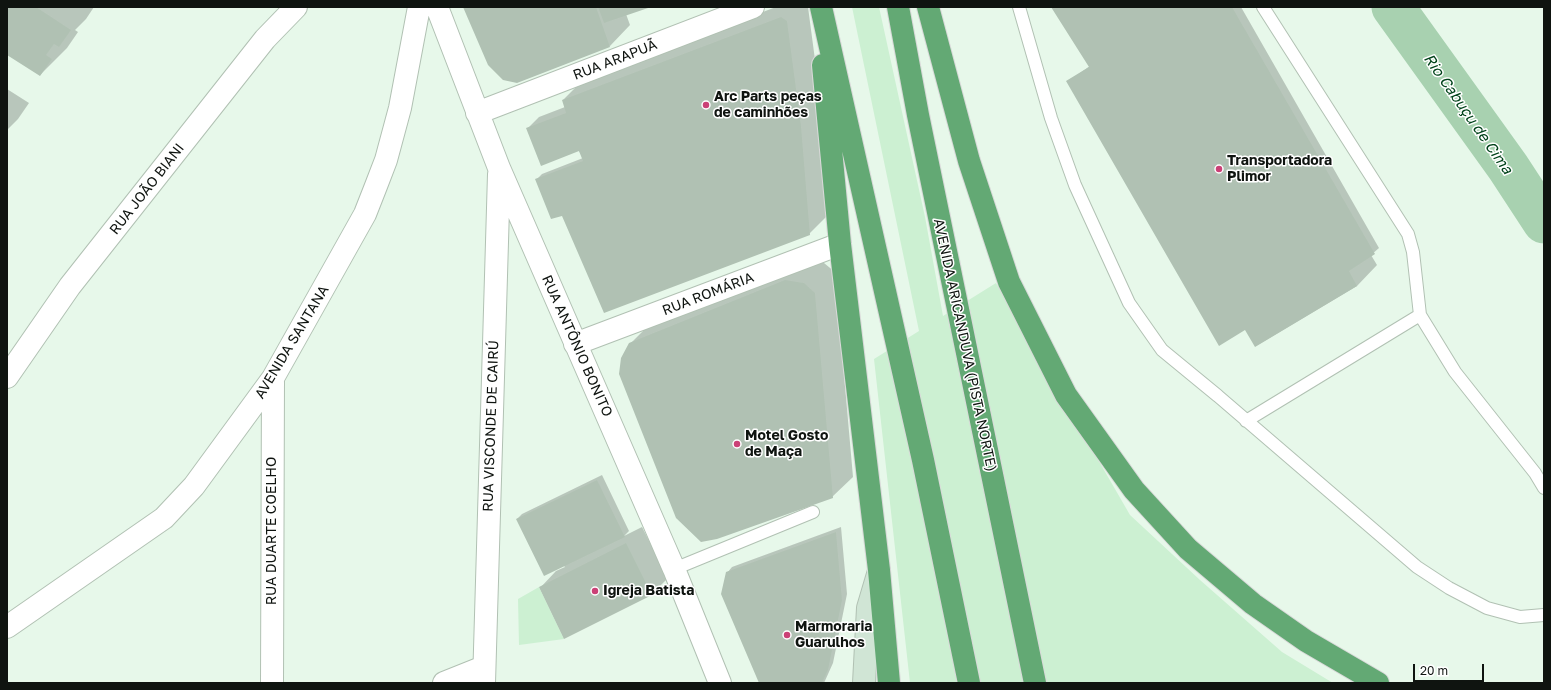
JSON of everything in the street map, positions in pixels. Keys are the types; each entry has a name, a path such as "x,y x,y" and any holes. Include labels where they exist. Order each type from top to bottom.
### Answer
{"highway":[{"name":"AVENIDA ARICANDUVA (PISTA NORTE)","path":"898,7 918,115 1035,683"},
{"path":"928,7 969,161 1009,282 1066,395 1134,490 1188,549 1253,604 1306,641 1378,683"},
{"path":"821,9 824,82 840,244 879,570 889,683"},
{"path":"821,9 923,460 968,683"}],"street":[{"name":"RUA JOÃO BIANI","path":"7,377 70,286 265,39 296,7"},
{"name":"AVENIDA SANTANA","path":"7,627 164,518 194,486 273,378 365,214 386,160 400,108 419,7"},
{"name":"RUA ANTÔNIO BONITO","path":"437,7 499,168 674,569 720,683"},
{"name":"RUA ARAPUÃ","path":"477,113 753,7"},
{"name":"RUA VISCONDE DE CAIRÚ","path":"484,675 499,168"},
{"name":"RUA ROMÁRIA","path":"575,344 840,244"},
{"name":"RUA DUARTE COELHO","path":"272,683 273,378"},
{"path":"864,683 868,608 879,570"},
{"path":"444,683 484,675"}],"lane":[{"path":"1019,7 1051,118 1075,185 1129,303 1162,350 1417,567 1449,588 1487,608 1520,617 1544,615"},
{"path":"1263,7 1408,234 1413,252 1420,315 1455,372 1535,473 1544,488"},
{"path":"1246,421 1420,315"},
{"path":"674,569 813,512"}],"green space":[{"path":"852,7 879,7 925,217 943,316 996,283 1130,515 1200,580 1282,652 1333,683 910,683 874,359 919,331"},
{"path":"539,587 564,639 519,645 518,599"}],"building":[{"path":"7,7 36,7 71,30 59,47 54,44 46,55 52,59 40,76 7,55"},
{"path":"463,7 596,7 610,47 517,83 503,80 488,65"},
{"path":"598,7 651,7 604,23"},
{"name":"Transportadora Plimor","path":"1051,7 1232,7 1375,254 1349,271 1357,286 1255,347 1245,330 1219,346 1066,81 1089,67"},
{"path":"781,17 787,21 801,126 810,235 604,313 562,216 551,219 535,179 583,161 579,151 541,166 526,128 566,113 562,100"},
{"name":"Motel Gosto de Maça","path":"785,280 804,283 815,293 833,498 717,539 701,542 676,518 619,374 621,358 629,343"},
{"path":"597,480 625,537 544,576 516,519"},
{"name":"Marmoraria Guarulhos","path":"836,532 842,600 828,670 822,683 759,683 721,594 726,572"},
{"name":"Igreja Batista","path":"626,543 652,595 564,639 539,587"}],"waterway":[{"name":"Rio Cabuçu de Cima","path":"1393,7 1508,167 1544,222"}],"place":[{"name":"Arc Parts peças de caminhões","path":"706,105"},
{"name":"Transportadora Plimor","path":"1219,169"},
{"name":"Motel Gosto de Maça","path":"737,444"},
{"name":"Igreja Batista","path":"595,591"},
{"name":"Marmoraria Guarulhos","path":"787,635"}]}
